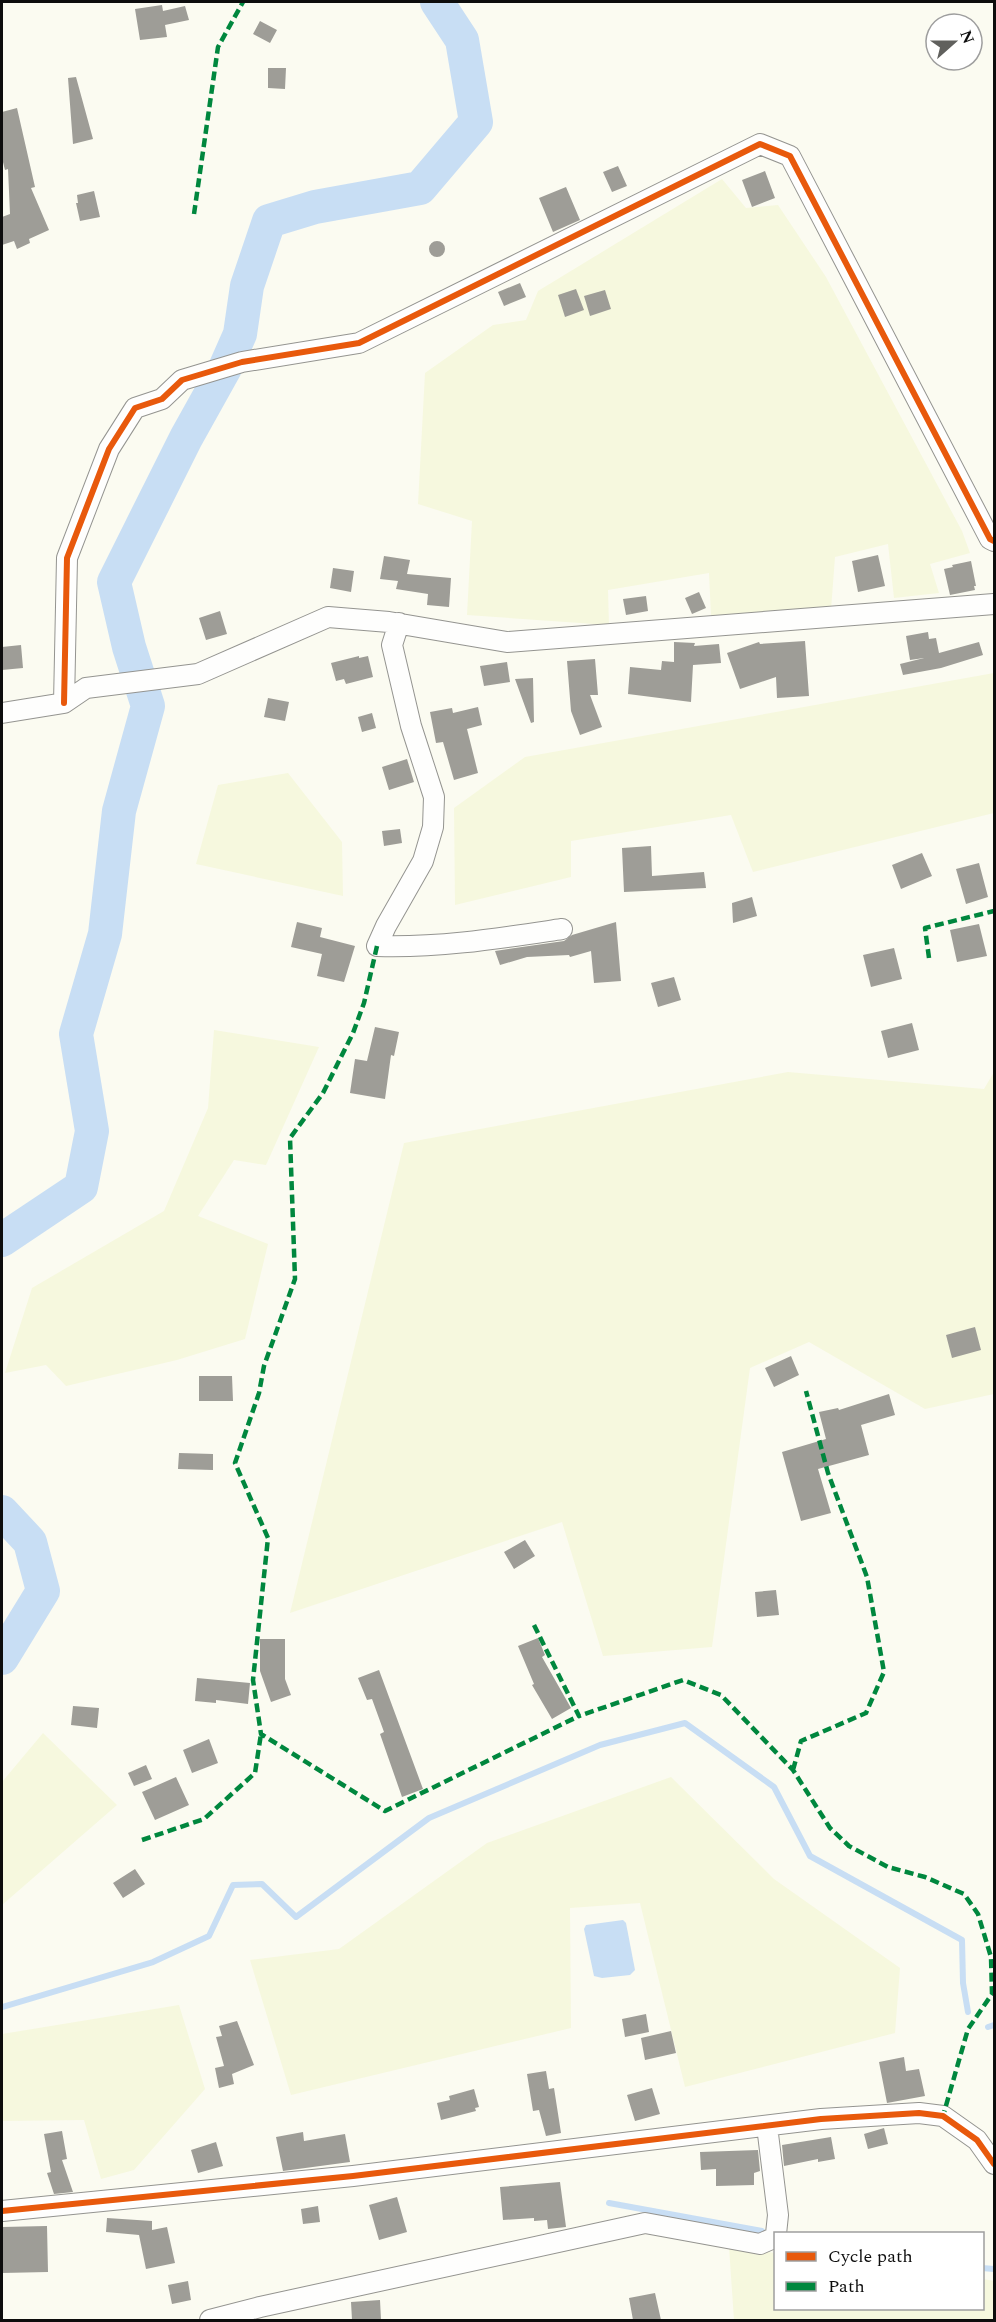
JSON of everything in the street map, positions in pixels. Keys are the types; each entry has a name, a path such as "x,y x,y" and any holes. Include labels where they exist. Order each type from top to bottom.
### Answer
{"street":[{"path":"64,703 67,558 109,449 135,408 162,399 182,380 243,362 358,343 760,144 790,156 990,539 994,541"},
{"path":"2,713 64,703 86,688 198,674 328,617 399,623 507,642 994,604"},
{"path":"399,623 392,645 411,726 434,797 433,827 423,861 377,946 407,947 465,943 562,929"},
{"path":"2,2211 353,2176 821,2119 875,2116 919,2114 943,2116 977,2140 994,2164"},
{"path":"767,2126 778,2216 776,2232"},
{"path":"210,2320 260,2307 645,2223 760,2244 774,2236"}],"green space":[{"path":"722,179 746,208 778,205 826,277 962,531 970,553 930,564 939,593 894,598 888,544 835,557 831,610 711,616 709,573 608,590 609,625 467,615 472,521 418,504 425,373 493,325 526,320 538,291"},
{"path":"994,673 994,813 753,872 731,815 571,841 571,877 455,905 454,808 525,757"},
{"path":"288,773 342,842 343,896 196,864 218,785"},
{"path":"214,1030 319,1047 266,1165 234,1160 198,1216 268,1244 245,1339 177,1360 66,1386 46,1365 5,1373 32,1288 164,1211 208,1108"},
{"path":"788,1072 984,1089 994,1072 994,1394 925,1409 809,1342 750,1368 712,1647 603,1656 562,1522 290,1613 404,1143"},
{"path":"43,1733 117,1805 2,1905 2,1782"},
{"path":"671,1777 774,1879 900,1968 895,2033 685,2087 640,1903 570,1908 571,2028 291,2095 250,1960 339,1949 487,1843"},
{"path":"179,2005 205,2089 134,2170 101,2179 84,2120 2,2121 2,2034"},
{"path":"729,2247 774,2253 774,2310 984,2310 984,2279 994,2281 994,2320 734,2320"}],"water":[{"path":"623,1920 626,1923 635,1970 630,1975 602,1978 594,1976 584,1929 586,1925"}],"building":[{"path":"162,5 163,11 185,6 189,20 165,25 167,37 140,40 135,9"},
{"path":"260,21 277,30 270,43 253,34"},
{"path":"268,68 286,68 285,89 268,88"},
{"path":"76,77 93,139 73,144 68,78"},
{"path":"17,108 35,187 31,188 49,230 29,239 30,243 17,249 14,241 2,245 2,217 10,214 8,169 5,170 2,158 2,112"},
{"path":"618,166 627,186 612,192 603,172"},
{"path":"765,171 775,198 752,207 742,180"},
{"path":"566,187 580,220 553,232 539,198"},
{"path":"94,191 100,217 80,221 76,203 78,203 77,195"},
{"path":"437,241 445,249 437,257 429,249"},
{"path":"520,283 526,297 504,306 498,292"},
{"path":"576,289 584,310 565,317 558,295"},
{"path":"605,290 611,309 590,316 584,296"},
{"path":"878,555 885,586 858,592 852,561"},
{"path":"384,556 410,560 407,574 451,578 449,607 427,605 428,594 396,589 398,581 380,579"},
{"path":"971,561 975,590 950,595 944,569"},
{"path":"333,568 354,571 351,592 330,588"},
{"path":"699,592 706,608 692,614 685,598"},
{"path":"646,596 648,611 626,615 623,599"},
{"path":"220,611 227,634 206,640 199,618"},
{"path":"928,632 929,639 936,638 939,653 979,642 983,655 941,668 903,675 900,664 924,658 910,660 906,636"},
{"path":"805,641 809,696 777,698 776,677 740,689 727,653 759,642 760,644"},
{"path":"674,642 695,643 694,646 719,644 721,663 693,665 691,702 628,694 630,667 661,670 662,661 674,662"},
{"path":"21,645 23,668 2,670 2,647"},
{"path":"359,656 359,658 368,656 373,677 346,684 344,679 336,681 331,663"},
{"path":"595,659 598,695 590,695 602,727 580,735 571,711 567,661"},
{"path":"507,662 510,682 484,686 480,666"},
{"path":"533,678 534,722 531,723 515,679"},
{"path":"268,698 289,702 285,721 264,717"},
{"path":"478,707 482,725 467,729 478,773 454,780 443,742 436,743 430,712 452,708 453,713"},
{"path":"372,713 376,728 362,732 358,717"},
{"path":"407,759 414,782 389,790 382,767"},
{"path":"400,829 402,843 384,846 382,831"},
{"path":"651,846 652,876 704,872 706,888 624,892 622,848"},
{"path":"922,853 932,876 901,889 892,865"},
{"path":"979,863 988,897 966,904 956,869"},
{"path":"752,897 757,916 733,923 732,903"},
{"path":"297,922 322,928 320,937 355,946 344,982 317,976 322,954 291,947"},
{"path":"616,922 621,981 594,983 591,951 570,957 569,955 527,957 500,965 495,951 564,941 572,935"},
{"path":"979,924 987,956 957,962 950,930"},
{"path":"894,948 902,979 871,987 863,955"},
{"path":"674,977 681,1000 658,1007 651,983"},
{"path":"912,1023 919,1050 888,1058 881,1031"},
{"path":"375,1027 399,1032 394,1056 391,1055 385,1099 350,1093 355,1059 367,1061"},
{"path":"975,1327 981,1350 952,1358 946,1335"},
{"path":"791,1356 799,1375 774,1387 765,1368"},
{"path":"199,1376 232,1376 233,1401 199,1401"},
{"path":"889,1394 895,1415 861,1425 869,1455 818,1469 831,1513 801,1521 782,1452 826,1439 819,1412 838,1408 839,1410"},
{"path":"179,1453 213,1454 213,1470 178,1469"},
{"path":"525,1540 535,1556 514,1569 504,1552"},
{"path":"776,1590 779,1615 757,1617 755,1592"},
{"path":"538,1638 545,1655 542,1657 571,1708 552,1719 532,1685 534,1684 518,1646"},
{"path":"260,1639 285,1639 285,1679 291,1695 271,1702 260,1671"},
{"path":"379,1670 423,1789 402,1797 380,1734 384,1732 372,1699 367,1700 358,1678"},
{"path":"197,1678 250,1683 248,1704 216,1700 216,1703 195,1701"},
{"path":"73,1706 99,1708 97,1728 71,1725"},
{"path":"209,1739 218,1763 192,1773 183,1750"},
{"path":"146,1765 152,1779 134,1786 128,1773"},
{"path":"176,1777 189,1805 155,1820 142,1792"},
{"path":"135,1869 145,1884 123,1898 113,1883"},
{"path":"646,2014 649,2032 625,2037 622,2019"},
{"path":"237,2021 254,2065 232,2074 234,2084 219,2088 215,2068 224,2066 216,2037 222,2036 219,2026"},
{"path":"671,2031 676,2053 645,2060 641,2038"},
{"path":"904,2057 906,2071 919,2069 925,2096 887,2103 879,2062"},
{"path":"546,2071 549,2089 554,2088 561,2133 546,2136 539,2110 533,2111 527,2074"},
{"path":"652,2088 660,2114 635,2121 627,2095"},
{"path":"474,2089 479,2107 475,2108 476,2111 441,2120 437,2103 450,2100 449,2096"},
{"path":"884,2128 888,2144 868,2149 864,2134"},
{"path":"62,2131 67,2159 62,2160 73,2192 54,2194 47,2173 51,2172 44,2134"},
{"path":"303,2132 304,2141 345,2134 350,2162 283,2171 276,2137"},
{"path":"831,2137 835,2159 818,2162 818,2159 784,2166 782,2145"},
{"path":"216,2142 223,2166 198,2173 191,2150"},
{"path":"758,2150 760,2171 754,2173 754,2185 716,2186 716,2169 701,2170 700,2152"},
{"path":"560,2182 566,2227 548,2229 547,2220 534,2221 534,2218 503,2220 500,2187"},
{"path":"397,2197 407,2232 379,2240 369,2205"},
{"path":"318,2206 320,2222 303,2224 301,2209"},
{"path":"107,2218 152,2221 152,2230 167,2227 175,2263 146,2269 139,2235 106,2232"},
{"path":"47,2226 48,2272 2,2273 2,2227"},
{"path":"188,2281 191,2300 172,2304 168,2285"},
{"path":"655,2293 661,2320 633,2320 629,2298"},
{"path":"380,2300 381,2320 352,2320 351,2302"}],"waterway":[{"path":"2,1240 81,1187 92,1131 76,1034 105,934 119,811 148,706 129,647 114,582 186,438 225,368 240,334 247,286 269,221 315,207 420,188 476,122 462,40 437,2"},
{"path":"2,1512 30,1542 43,1591 2,1658"},
{"path":"2,2007 153,1962 209,1936 233,1885 262,1884 296,1917 429,1818 600,1745 685,1723 774,1787 810,1856 962,1940 963,1983 968,2012"},
{"path":"988,2027 994,2025"},
{"path":"609,2203 762,2231"},
{"path":"984,2268 994,2269"}],"marked path":[{"path":"194,214 218,47 243,2"},
{"path":"929,958 925,928 994,911"},
{"path":"377,946 364,1003 353,1033 323,1093 290,1138 295,1279 264,1366 259,1393 235,1463 268,1538 253,1680 261,1734 385,1811 579,1716"},
{"path":"793,1770 801,1741 866,1713 884,1672 867,1577 828,1473 806,1391"},
{"path":"534,1625 579,1716 683,1680 721,1695 793,1770 830,1828 849,1846 888,1867 925,1877 964,1894 978,1914 991,1957 992,1994 968,2029 943,2116"},
{"path":"142,1840 204,1819 255,1773 261,1734"}],"cycle path":[{"path":"64,703 67,558 109,449 135,408 162,399 182,380 242,362 359,343 760,144 790,156 990,539 994,541"},
{"path":"2,2211 353,2176 821,2119 919,2113 943,2116 977,2140 994,2164"}]}
